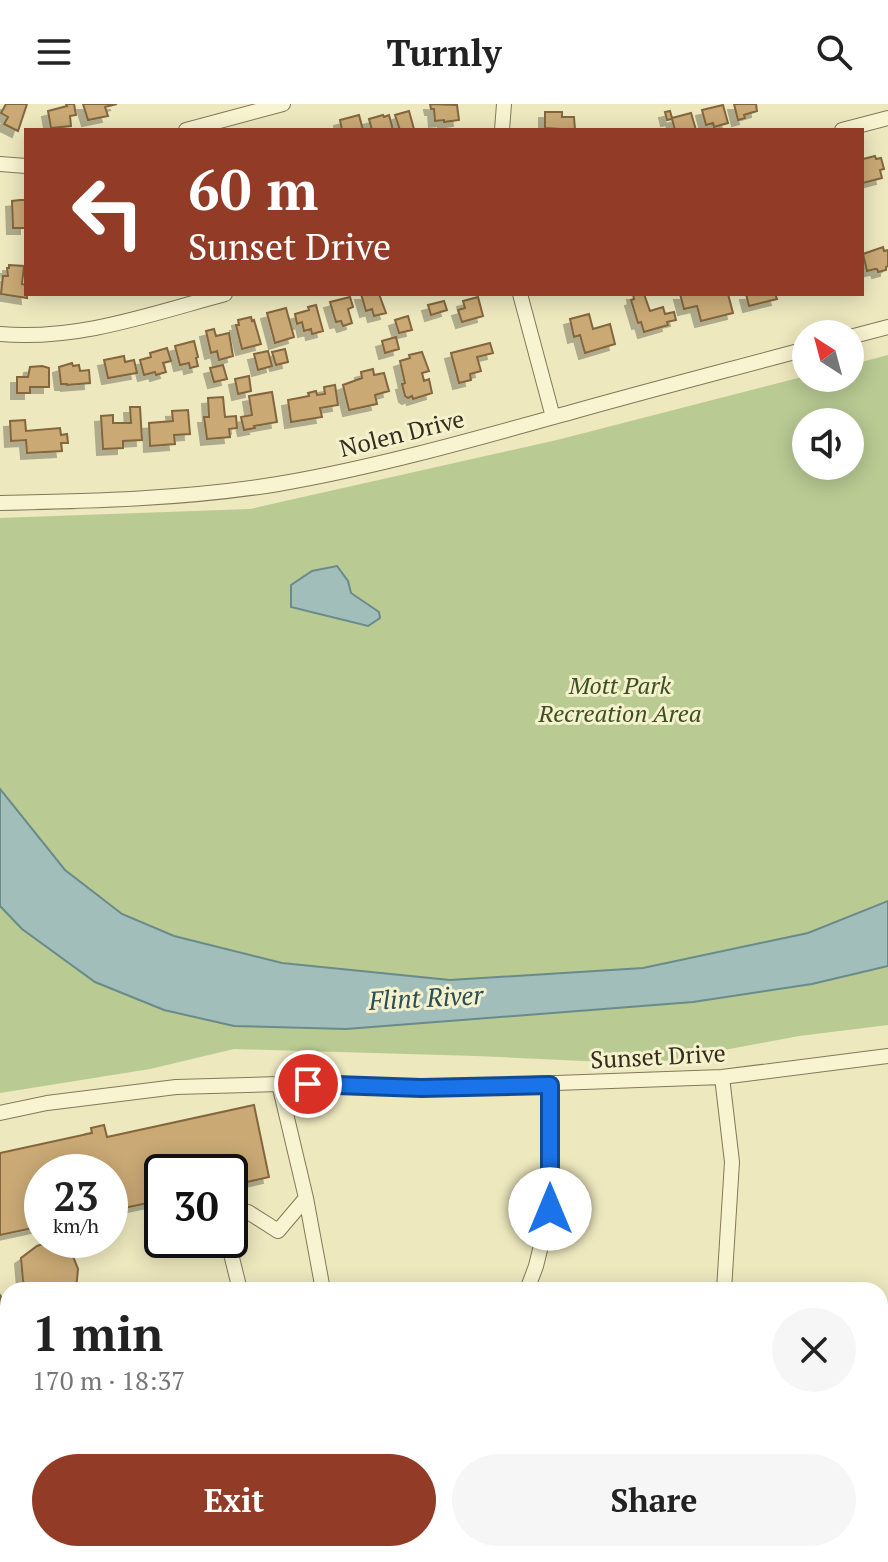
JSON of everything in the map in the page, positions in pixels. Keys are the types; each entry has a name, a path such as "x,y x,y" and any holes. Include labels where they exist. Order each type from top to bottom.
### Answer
{"street":[{"path":"193,128 283,104"},
{"path":"502,128 504,104"},
{"path":"850,128 888,118"},
{"path":"0,164 24,166"},
{"path":"0,334 53,334 91,329 217,296"},
{"path":"521,296 553,417"},
{"path":"864,333 888,327"},
{"name":"Nolen Drive","path":"0,503 125,500 197,495 276,484 388,461 792,353"},
{"name":"Sunset Drive","path":"0,1113 47,1103 176,1087 279,1084 421,1088 550,1085 722,1077 888,1056"},
{"path":"722,1077 732,1162 724,1282"},
{"path":"279,1084 306,1198 322,1282"},
{"path":"530,1282 550,1209 550,1085"},
{"path":"248,1212 278,1231 306,1198"},
{"path":"232,1258 238,1282"}],"green space":[{"name":"Mott Park Recreation Area","path":"888,355 888,901 808,933 644,968 450,980 282,963 174,936 122,914 65,870 0,789 0,518 250,509 557,440 792,380 792,392 864,392 864,361"},
{"path":"0,906 22,929 234,1026 347,1029 693,1002 812,984 888,966 888,1025 799,1036 649,1064 234,1049 150,1069 0,1093"}],"water":[{"path":"337,566 348,581 351,593 379,612 380,618 368,626 291,607 291,585 312,571"},
{"name":"Flint River","path":"0,789 65,870 122,914 174,936 282,963 450,980 643,968 808,933 888,901 888,966 812,984 693,1002 346,1029 234,1026 164,1010 95,982 22,929 0,906"}],"building":[{"path":"6,104 27,104 18,131 4,124 8,117 1,113"},
{"path":"74,104 76,115 70,116 71,126 51,128 48,111"},
{"path":"83,104 117,104 105,107 108,116 88,120"},
{"path":"430,104 457,105 459,120 435,121 434,109"},
{"path":"734,104 756,104 757,111 738,120"},
{"path":"723,105 728,123 714,127 713,123 706,125 702,110"},
{"path":"409,111 414,128 399,128 395,115"},
{"path":"670,111 672,118 691,113 695,128 674,128 672,119 667,120 665,112"},
{"path":"545,112 562,112 562,117 574,117 575,128 545,128"},
{"path":"359,115 362,128 342,128 340,120"},
{"path":"389,115 392,128 371,128 369,119"},
{"path":"881,158 884,169 880,170 882,178 864,183 864,159"},
{"path":"24,200 24,228 13,228 12,201"},
{"path":"883,247 884,251 888,250 886,270 867,271 864,254"},
{"path":"9,265 24,266 22,284 27,298 1,294 3,276 8,276"},
{"path":"362,296 380,296 386,313 374,316 372,309 366,311"},
{"path":"633,296 645,296 650,311 663,307 665,314 674,312 676,320 644,332 631,300"},
{"path":"681,296 729,296 733,313 701,321 697,306 684,309"},
{"path":"746,296 776,296 777,299 749,306"},
{"path":"350,297 353,307 348,309 352,323 343,326 341,321 336,322 330,302"},
{"path":"478,297 483,316 462,322 458,310 465,308 463,301"},
{"path":"444,301 447,310 431,315 428,305"},
{"path":"316,305 323,331 312,334 311,329 304,331 302,322 297,324 295,314"},
{"path":"286,308 294,337 275,343 267,313"},
{"path":"589,314 593,329 610,324 615,344 585,353 580,335 574,337 570,319"},
{"path":"408,316 412,330 399,333 395,320"},
{"path":"251,317 261,344 242,349 236,325 239,325 238,320"},
{"path":"214,329 216,336 229,333 233,356 219,360 217,351 211,353 206,331"},
{"path":"396,337 399,349 385,353 382,341"},
{"path":"194,341 198,366 190,368 189,363 180,365 175,346"},
{"path":"490,343 493,353 477,357 481,371 470,374 471,380 459,383 451,353"},
{"path":"167,348 171,361 163,363 166,372 144,375 140,360"},
{"path":"285,349 288,362 276,365 272,352"},
{"path":"268,351 272,366 258,370 254,354"},
{"path":"422,352 429,371 422,373 424,381 429,379 432,393 408,398 402,384 405,383 400,361"},
{"path":"124,356 125,362 134,360 137,373 108,378 104,360"},
{"path":"72,363 73,366 79,365 80,371 89,370 90,383 61,384 59,367"},
{"path":"223,365 227,379 214,382 210,368"},
{"path":"30,367 49,368 49,387 30,387 30,393 17,393 17,377 28,377"},
{"path":"373,369 374,375 384,373 389,391 375,395 377,404 349,410 343,385 362,378 361,372"},
{"path":"249,376 251,391 238,394 235,379"},
{"path":"335,385 338,405 320,408 322,417 291,422 288,400 309,396 308,393 316,391 317,395 325,394 324,387"},
{"path":"272,392 277,422 244,430 241,417 252,415 249,396"},
{"path":"223,397 225,417 236,416 237,428 229,429 230,437 207,439 204,417 209,417 208,398"},
{"path":"130,407 140,407 142,440 123,441 123,448 103,449 101,416 113,415 113,423 131,423"},
{"path":"188,410 190,434 174,435 175,444 150,446 149,423 173,421 172,411"},
{"path":"25,420 26,431 60,428 61,435 67,434 68,443 61,443 62,451 27,453 26,440 11,441 10,421"},
{"path":"254,1105 269,1177 248,1182 248,1154 144,1154 144,1204 128,1207 128,1154 24,1154 24,1230 0,1235 0,1153 92,1133 91,1128 104,1125 107,1137"},
{"path":"21,1258 74,1258 78,1269 77,1282 24,1282"}],"route":[{"path":"308,1084 421,1088 550,1085 550,1209"}]}
